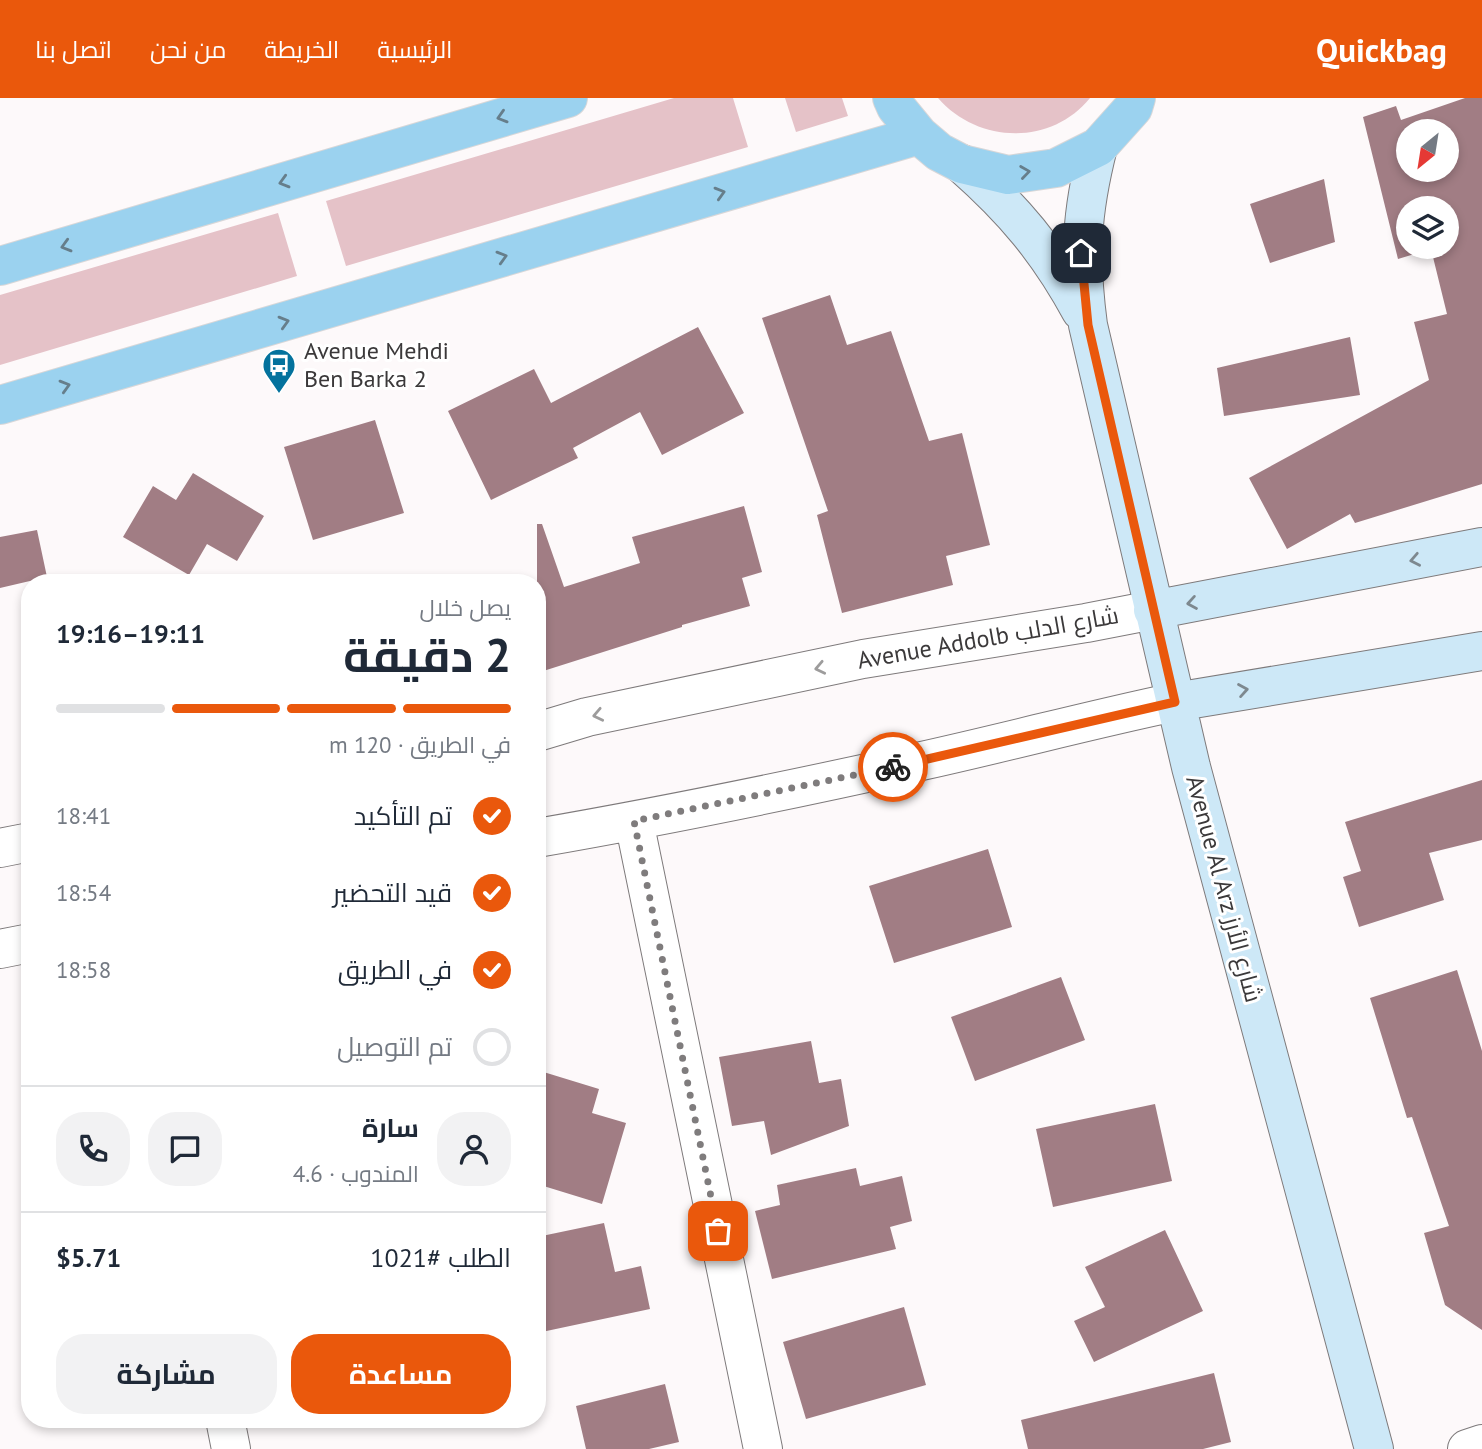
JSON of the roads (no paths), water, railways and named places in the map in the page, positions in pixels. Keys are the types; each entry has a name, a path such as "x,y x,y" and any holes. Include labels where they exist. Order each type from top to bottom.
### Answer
{"main road":[{"path":"0,266 568,98"},
{"path":"892,98 919,135 939,152 962,164 1008,175 1056,169 1098,147 1133,108 1136,98"},
{"path":"0,405 919,135"}],"street":[{"name":"Avenue Al Arz شارع الأرز","path":"1098,147 1083,217 1081,253 1088,325 1194,781 1374,1449"},
{"name":"Avenue Al Arz شارع الأرز","path":"962,164 1000,198 1034,237 1064,279 1088,325"},
{"name":"Avenue Addolb شارع الدلب","path":"546,729 587,717 850,662 1086,623 1482,547"},
{"path":"546,836 919,762 1110,715 1175,702 1482,651"},
{"path":"634,821 763,1449"},
{"path":"0,848 21,844"},
{"path":"0,949 21,945"},
{"path":"227,1428 231,1449"},
{"path":"1467,1449 1482,1444"}],"place":[{"name":"Avenue Mehdi Ben Barka 2","path":"279,395"}]}
